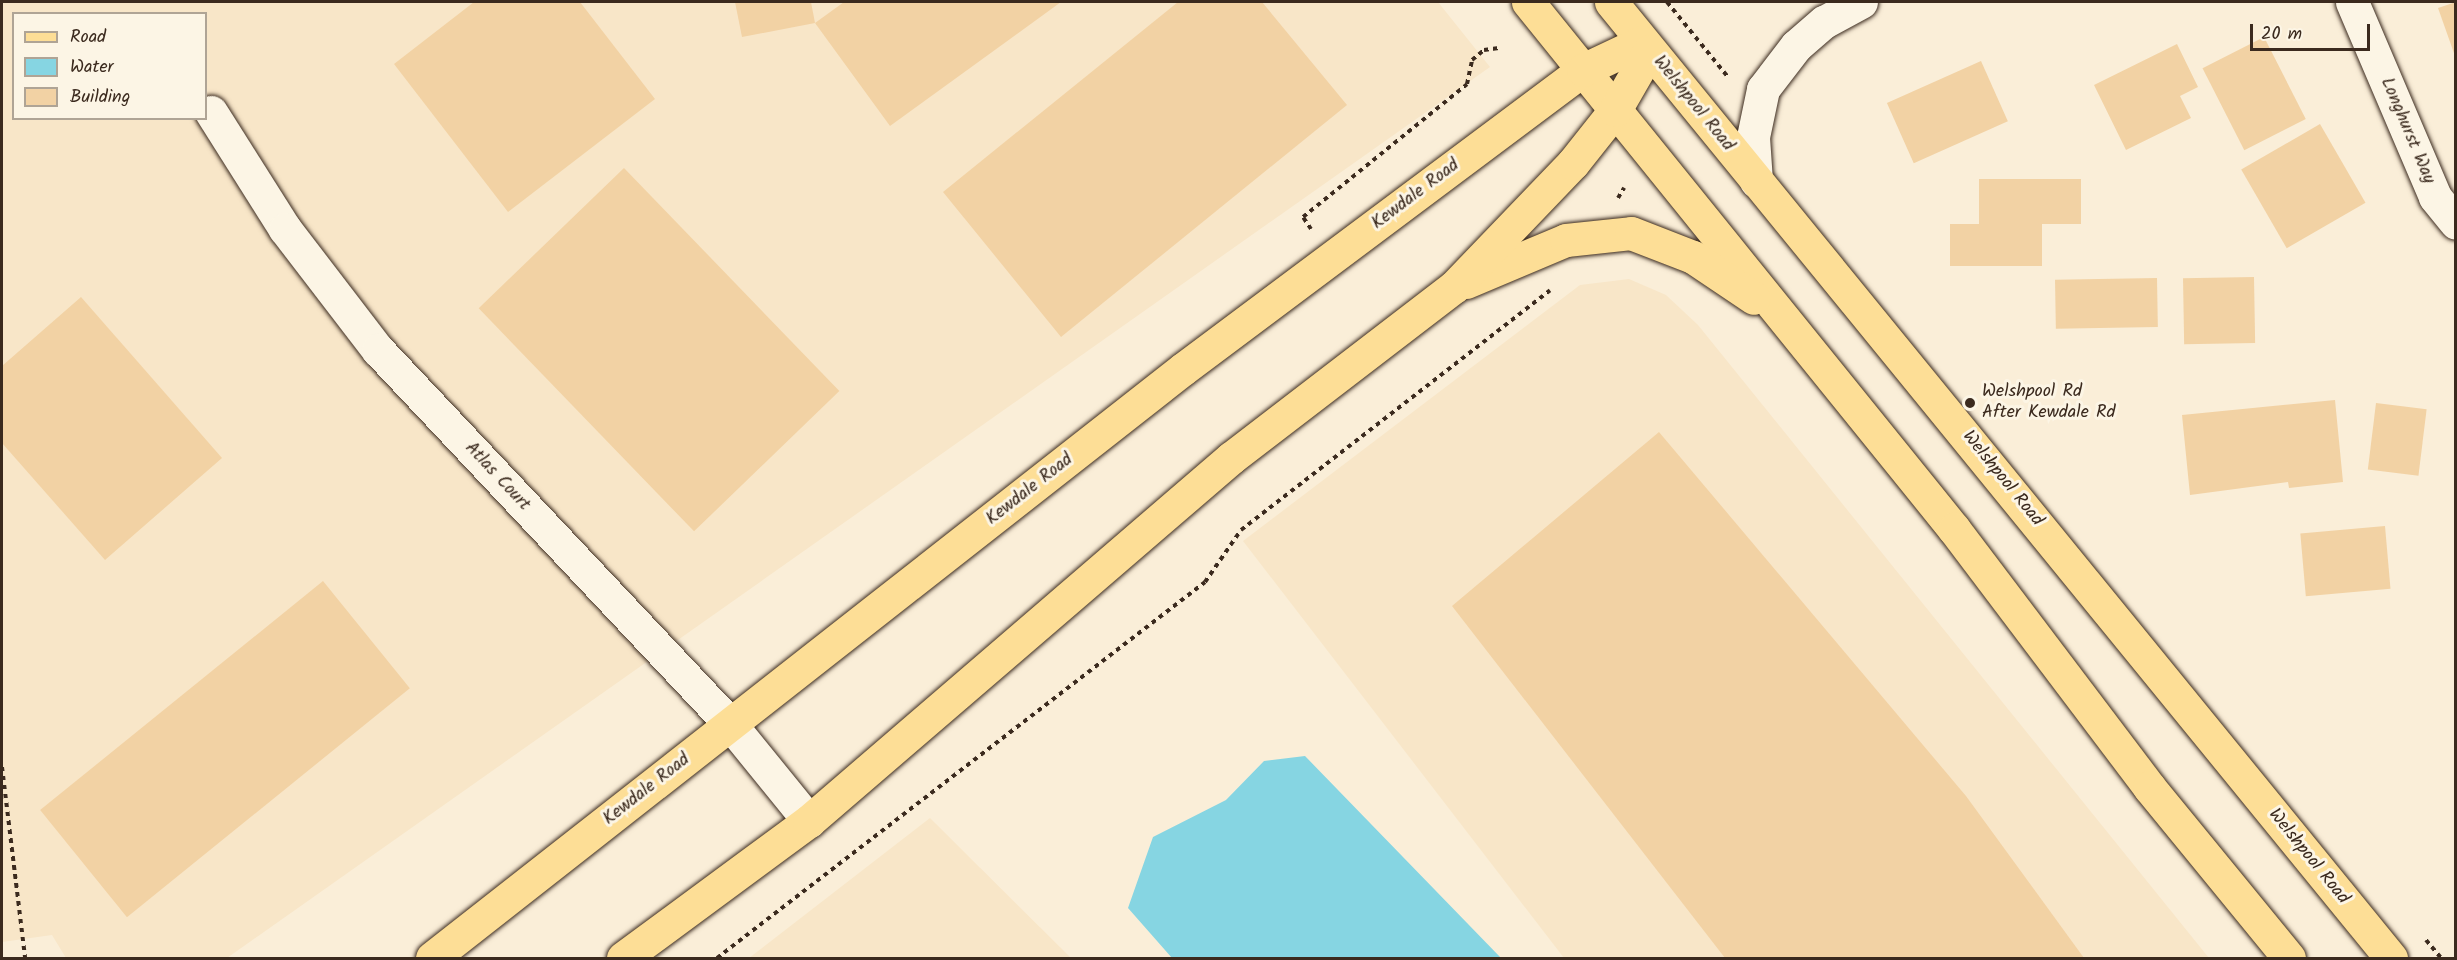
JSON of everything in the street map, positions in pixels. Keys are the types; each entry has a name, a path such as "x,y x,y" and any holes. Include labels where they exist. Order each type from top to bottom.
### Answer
{"main road":[{"path":"1528,2 1954,529 2150,787 2289,958"},
{"name":"Welshpool Road","path":"1611,2 2391,958"},
{"path":"623,958 809,821 1231,458 1454,287 1573,163 1615,110 1646,46"},
{"name":"Kewdale Road","path":"432,958 1183,369 1583,70 1646,46"},
{"path":"1454,287 1566,240 1594,235 1631,233 1676,249 1723,276 1787,322"}],"street":[{"path":"1756,181 1753,137 1763,89 1796,46 1824,22 1861,2"},
{"name":"Longhurst Way","path":"2352,2 2435,197 2456,223"},
{"name":"Atlas Court","path":"212,112 285,229 378,350 731,725 809,821"}],"path":[{"path":"1667,2 1731,81"},
{"path":"1330,259 1303,217 1467,84 1472,60 1484,50 1499,48"},
{"path":"1594,235 1624,188"},
{"path":"717,958 1205,582 1241,530 1551,288"},
{"path":"2,767 25,958"}],"shaded area":[{"path":"2,2 1438,2 1490,67 227,958 66,958 52,935 2,942"},
{"path":"1629,279 1666,295 1698,325 2209,958 1564,958 1243,541 1580,285"},
{"path":"930,818 1071,958 749,958"}],"water":[{"path":"1305,756 1501,958 1172,958 1128,908 1153,837 1226,800 1264,761"}],"building":[{"path":"474,2 580,2 655,99 508,212 394,64"},
{"path":"735,2 811,2 815,23 742,37"},
{"path":"844,2 1061,2 890,126 815,23"},
{"path":"1178,2 1262,2 1347,105 1061,337 943,192"},
{"path":"2456,2 2456,56 2455,56 2438,8"},
{"path":"2264,37 2306,119 2244,150 2203,68"},
{"path":"2177,44 2198,87 2180,96 2191,118 2126,150 2094,85"},
{"path":"1981,61 2008,121 1914,163 1887,103"},
{"path":"2320,124 2366,203 2287,248 2241,170"},
{"path":"624,168 839,391 694,531 479,308"},
{"path":"1979,179 2081,179 2081,224 2042,224 2042,266 1950,266 1950,224 1979,224"},
{"path":"2254,277 2255,343 2184,344 2183,278"},
{"path":"2157,278 2158,327 2056,329 2055,280"},
{"path":"81,297 222,458 105,560 2,443 2,366"},
{"path":"2335,400 2343,482 2289,488 2288,482 2190,495 2182,415"},
{"path":"2376,403 2427,409 2418,476 2368,470"},
{"path":"1659,432 1966,796 2084,958 1725,958 1452,606"},
{"path":"2385,526 2390,589 2306,596 2300,533"},
{"path":"323,581 410,688 127,917 40,810"}],"place":[{"name":"Welshpool Rd After Kewdale Rd","path":"1970,403"}]}
